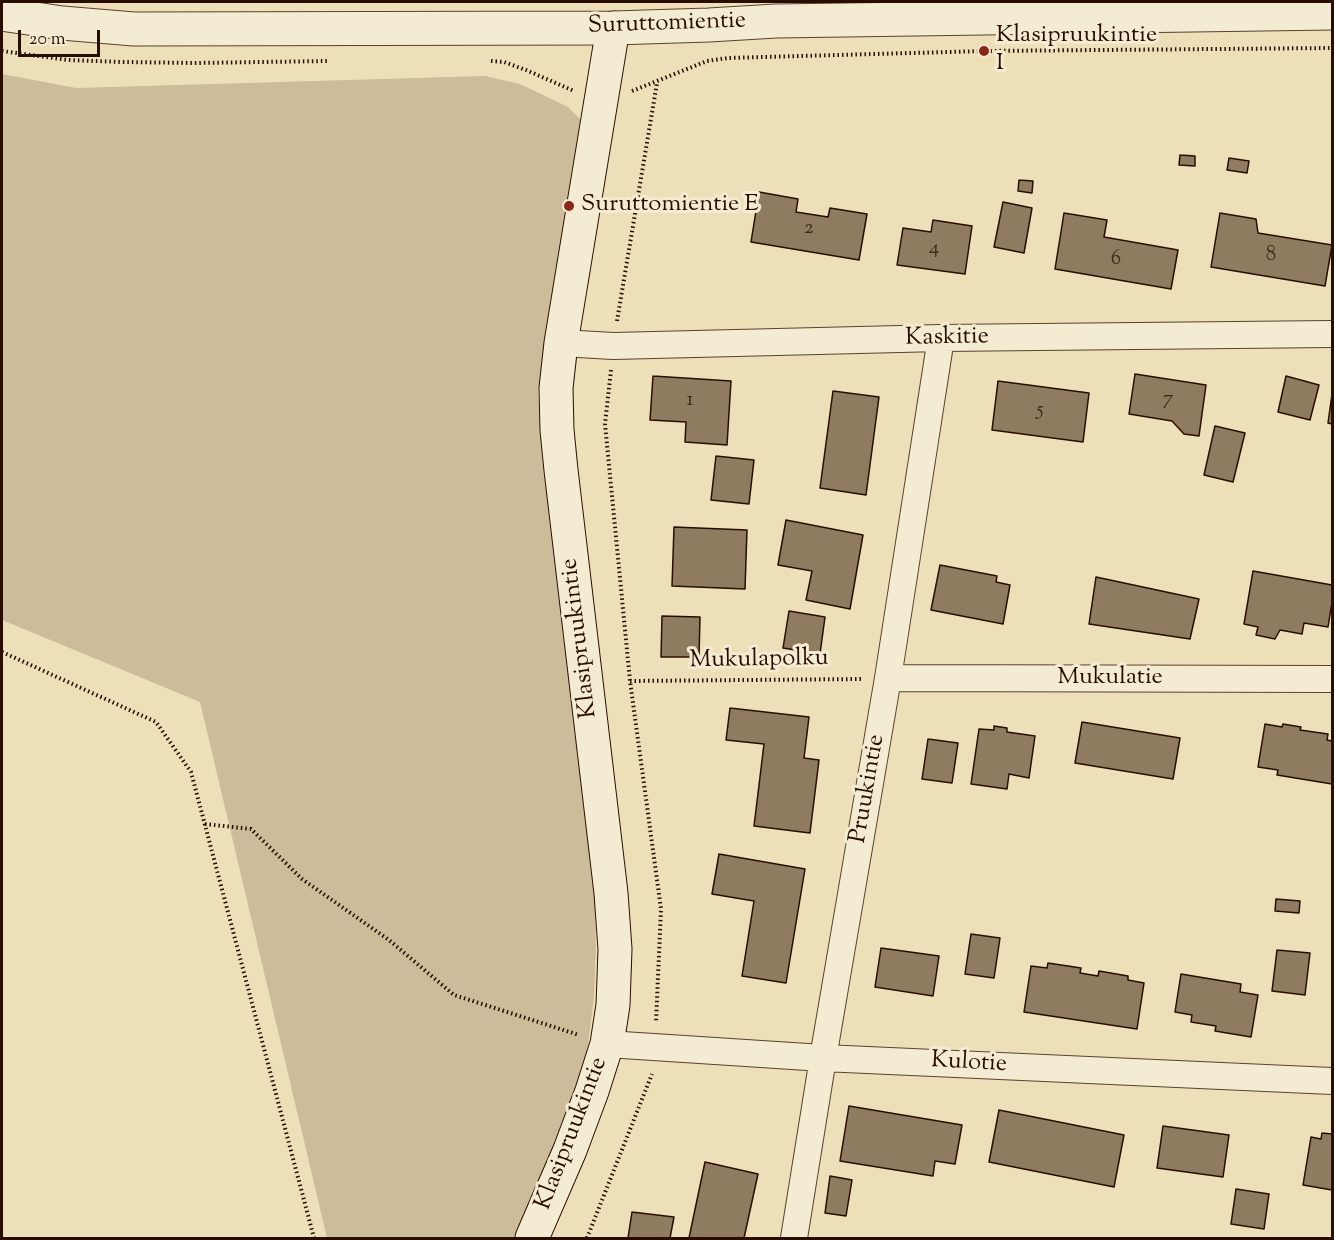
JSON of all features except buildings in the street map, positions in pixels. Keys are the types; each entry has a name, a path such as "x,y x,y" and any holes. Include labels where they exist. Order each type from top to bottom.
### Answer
{"street":[{"name":"Suruttomientie","path":"2,14 62,24 134,29 613,28 709,14 776,21 1332,13"},
{"name":"Klasipruukintie","path":"532,1239 582,1120 607,1044 613,1005 615,950 611,893 561,470 556,388 561,343 613,28"},
{"name":"Kaskitie","path":"561,343 613,346 941,338 1332,334"},
{"name":"Pruukintie","path":"794,1239 888,678 941,338"},
{"name":"Mukulatie","path":"888,678 1332,679"},
{"name":"Kulotie","path":"607,1044 823,1058 1332,1081"}],"path":[{"path":"487,60 504,62 585,95 601,96 629,92 707,61 728,58 984,51 1332,48"},
{"path":"2,51 68,60 101,61 195,63 338,61"},
{"path":"587,1239 653,1071 661,909 630,681 605,424 613,346 658,82"},
{"path":"2,652 156,722 191,772 314,1239"},
{"name":"Mukulapolku","path":"630,681 888,678"},
{"path":"205,824 251,829 303,879 389,940 454,995 607,1044"}],"shaded area":[{"path":"2,74 76,88 485,76 520,84 568,107 581,120 538,389 540,429 595,897 594,997 587,1053 571,1105 516,1238 327,1238 200,702 2,620"}],"place":[{"name":"Klasipruukintie I","path":"984,51"},
{"name":"Suruttomientie E","path":"569,206"}]}
